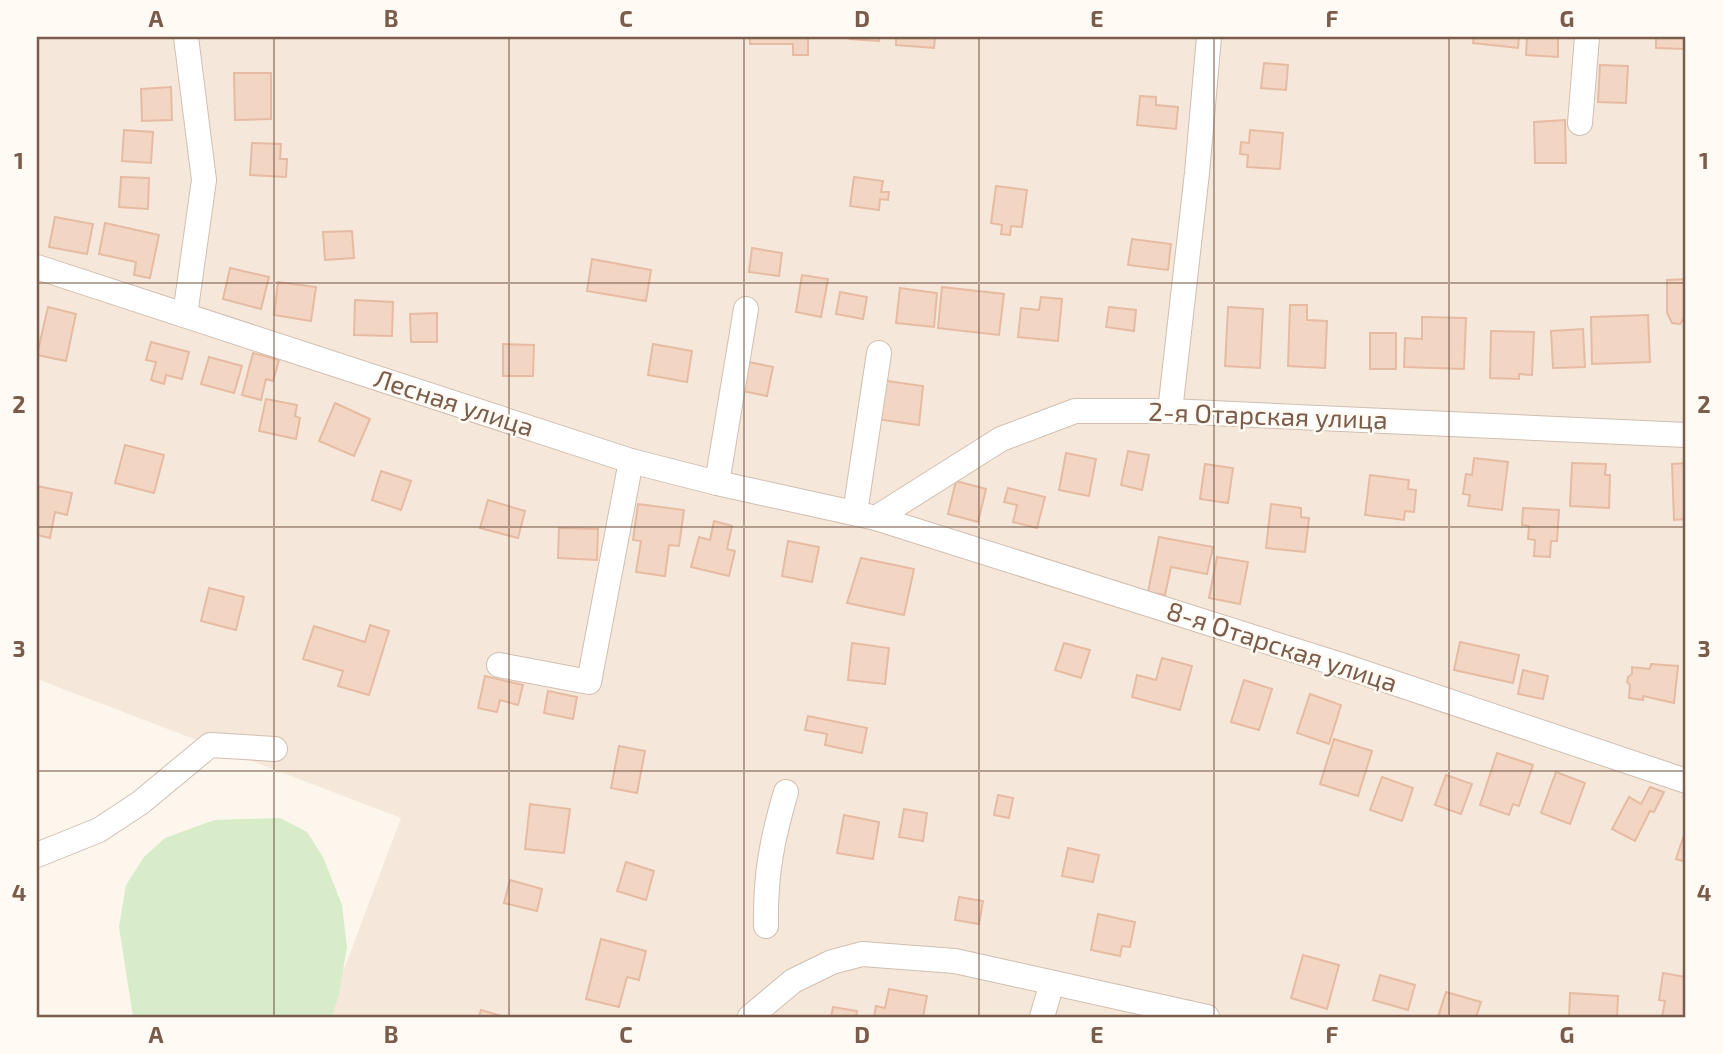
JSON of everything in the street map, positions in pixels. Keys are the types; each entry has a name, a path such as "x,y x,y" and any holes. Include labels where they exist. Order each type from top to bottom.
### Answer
{"street":[{"path":"184,315 204,180 186,37"},
{"path":"1170,411 1197,173 1209,37"},
{"path":"1580,123 1587,37"},
{"name":"Лесная улица","path":"37,267 631,461 717,483 866,515"},
{"path":"717,483 746,309"},
{"path":"866,515 879,353"},
{"name":"2-я Отарская улица","path":"866,515 1001,439 1075,411 1170,411 1686,435"},
{"path":"499,664 590,682 631,461"},
{"name":"8-я Отарская улица","path":"866,515 1340,665 1686,781"},
{"path":"37,855 99,830 140,803 210,745 275,749"},
{"path":"766,926 765,887 774,832 786,792"},
{"path":"756,1014 793,981 832,962 862,954 955,961 1207,1017"},
{"path":"1042,1017 1052,983"}],"shaded area":[{"path":"37,37 1686,37 1686,1017 326,1017 401,818 37,679"}],"green space":[{"path":"280,818 307,832 323,857 342,905 347,947 332,1017 133,1017 119,927 126,885 144,857 165,838 214,820"}],"building":[{"path":"750,37 808,37 808,55 793,55 793,44 750,44"},
{"path":"879,37 879,41 850,39"},
{"path":"896,37 935,37 934,48 896,45"},
{"path":"1474,37 1519,37 1518,48 1473,43"},
{"path":"1527,37 1558,37 1558,57 1526,55"},
{"path":"1656,37 1685,37 1685,49 1656,48"},
{"path":"1264,63 1288,65 1286,90 1261,88"},
{"path":"1600,65 1628,66 1626,103 1598,102"},
{"path":"234,73 271,73 271,119 235,120"},
{"path":"171,87 172,120 142,121 141,89"},
{"path":"1140,96 1156,97 1156,105 1178,107 1176,129 1137,125"},
{"path":"1565,120 1566,163 1535,163 1534,122"},
{"path":"124,130 153,132 151,163 122,161"},
{"path":"1250,130 1283,133 1280,169 1247,167 1248,155 1240,154 1241,142 1249,143"},
{"path":"252,143 281,144 280,159 287,159 286,177 250,175"},
{"path":"121,177 149,178 148,209 119,207"},
{"path":"854,177 883,181 881,192 889,192 888,200 880,199 879,210 850,206"},
{"path":"996,186 1027,190 1022,227 1011,226 1010,235 1001,234 1002,225 991,223"},
{"path":"55,217 93,224 87,254 49,247"},
{"path":"105,223 159,235 150,278 134,275 136,262 99,254"},
{"path":"352,231 354,258 325,260 323,232"},
{"path":"1132,239 1171,244 1168,270 1128,265"},
{"path":"752,248 782,253 779,276 749,272"},
{"path":"592,259 651,270 646,301 587,291"},
{"path":"230,268 269,277 261,309 223,299"},
{"path":"802,275 828,279 821,317 796,312"},
{"path":"1686,279 1686,315 1680,324 1672,323 1667,313 1667,280"},
{"path":"278,282 316,287 311,321 274,315"},
{"path":"942,287 1004,294 999,335 938,328"},
{"path":"900,288 937,293 934,327 896,323"},
{"path":"840,292 867,297 863,319 836,314"},
{"path":"1041,297 1062,299 1058,341 1018,337 1021,308 1039,310"},
{"path":"355,300 393,302 392,336 354,335"},
{"path":"1290,305 1307,305 1307,320 1327,321 1325,368 1288,366"},
{"path":"48,307 76,314 66,361 37,355"},
{"path":"1109,307 1136,310 1134,331 1106,327"},
{"path":"1228,307 1263,309 1260,368 1225,366"},
{"path":"437,313 437,342 411,342 410,314"},
{"path":"1648,315 1650,362 1592,364 1591,317"},
{"path":"1422,317 1466,318 1464,369 1404,367 1405,338 1422,339"},
{"path":"1583,329 1585,367 1553,368 1551,331"},
{"path":"1491,331 1534,332 1532,375 1519,374 1519,379 1490,378"},
{"path":"1370,333 1396,333 1396,369 1370,369"},
{"path":"151,342 189,352 182,379 166,375 164,384 151,380 156,362 146,360"},
{"path":"503,344 534,345 533,376 503,376"},
{"path":"653,344 692,351 687,382 648,375"},
{"path":"253,353 279,360 273,381 266,379 261,400 242,395"},
{"path":"209,357 242,366 234,393 201,384"},
{"path":"744,361 773,367 767,396 738,390"},
{"path":"880,380 923,386 919,425 876,419"},
{"path":"266,399 297,405 295,416 300,418 296,439 259,431"},
{"path":"335,403 370,419 354,456 319,441"},
{"path":"125,445 164,455 154,493 115,483"},
{"path":"1128,451 1149,455 1142,490 1121,485"},
{"path":"1066,453 1096,459 1089,496 1059,490"},
{"path":"1474,458 1508,462 1502,510 1468,506 1470,495 1463,494 1466,474 1472,475"},
{"path":"1572,463 1606,464 1605,475 1610,475 1609,508 1570,506"},
{"path":"1686,463 1686,519 1674,520 1672,464"},
{"path":"1205,464 1233,468 1228,503 1200,499"},
{"path":"381,471 411,481 401,510 372,500"},
{"path":"1370,475 1409,480 1408,489 1416,490 1414,512 1405,511 1404,520 1365,515"},
{"path":"956,481 986,489 978,522 948,514"},
{"path":"37,486 72,493 67,515 55,512 50,538 37,535"},
{"path":"1008,488 1045,497 1037,528 1013,522 1017,505 1004,502"},
{"path":"488,500 525,511 518,538 480,528"},
{"path":"638,504 684,510 679,546 669,545 665,576 636,572 641,541 633,540"},
{"path":"1271,504 1301,508 1301,517 1309,518 1305,552 1266,548"},
{"path":"1523,508 1559,510 1557,541 1551,541 1550,557 1534,556 1535,540 1528,539 1529,526 1522,525"},
{"path":"714,521 732,526 727,549 735,551 729,576 691,567 699,537 710,540"},
{"path":"559,528 598,529 597,560 558,558"},
{"path":"1159,537 1213,547 1207,574 1171,567 1165,595 1148,592"},
{"path":"788,541 819,547 812,582 782,576"},
{"path":"1217,557 1248,562 1240,604 1209,598"},
{"path":"861,558 914,569 904,615 847,603"},
{"path":"209,588 244,597 236,630 201,621"},
{"path":"370,625 389,631 369,695 338,686 343,671 303,659 314,626 365,642"},
{"path":"1460,642 1519,655 1513,683 1454,670"},
{"path":"852,643 889,648 885,684 848,680"},
{"path":"1064,643 1090,650 1081,678 1055,670"},
{"path":"1162,658 1192,666 1180,710 1132,697 1137,675 1156,680"},
{"path":"1651,664 1678,666 1674,703 1643,696 1643,700 1629,698 1630,685 1627,682 1632,674 1632,667 1650,669"},
{"path":"1523,670 1548,676 1543,699 1518,694"},
{"path":"485,676 523,685 518,705 500,700 497,712 478,708"},
{"path":"1244,680 1272,689 1259,730 1231,722"},
{"path":"548,691 577,697 573,719 544,713"},
{"path":"1310,694 1341,705 1329,744 1297,733"},
{"path":"808,716 867,728 862,753 825,745 827,734 805,730"},
{"path":"1334,739 1372,751 1358,796 1320,784"},
{"path":"619,746 645,751 637,793 611,788"},
{"path":"1497,753 1533,765 1519,806 1513,804 1509,815 1480,805"},
{"path":"1556,772 1585,783 1570,824 1541,813"},
{"path":"1446,775 1472,784 1461,814 1435,805"},
{"path":"1382,777 1413,788 1402,821 1370,810"},
{"path":"1650,787 1664,792 1654,812 1650,811 1635,841 1612,829 1629,797 1641,804"},
{"path":"998,795 1013,798 1009,818 994,815"},
{"path":"530,804 570,809 564,853 525,849"},
{"path":"904,809 927,813 923,841 899,837"},
{"path":"844,815 879,822 873,859 837,853"},
{"path":"1686,829 1686,862 1676,859"},
{"path":"1068,848 1099,855 1093,882 1062,876"},
{"path":"626,862 654,871 646,900 617,891"},
{"path":"510,880 542,889 537,911 504,903"},
{"path":"959,897 983,901 979,924 955,920"},
{"path":"1098,914 1135,922 1130,947 1122,946 1120,956 1091,950"},
{"path":"601,939 646,951 639,980 627,977 619,1007 586,999"},
{"path":"1303,955 1339,965 1327,1009 1291,998"},
{"path":"1663,973 1686,977 1686,1017 1662,1017 1665,1001 1659,1000"},
{"path":"1380,975 1415,985 1408,1010 1373,1000"},
{"path":"889,989 927,996 923,1017 874,1017 876,1006 885,1008"},
{"path":"1446,992 1481,1002 1476,1017 1438,1017"},
{"path":"1570,993 1618,996 1617,1017 1569,1017"},
{"path":"833,1007 857,1011 856,1017 831,1017"},
{"path":"481,1010 505,1017 479,1017"}]}
